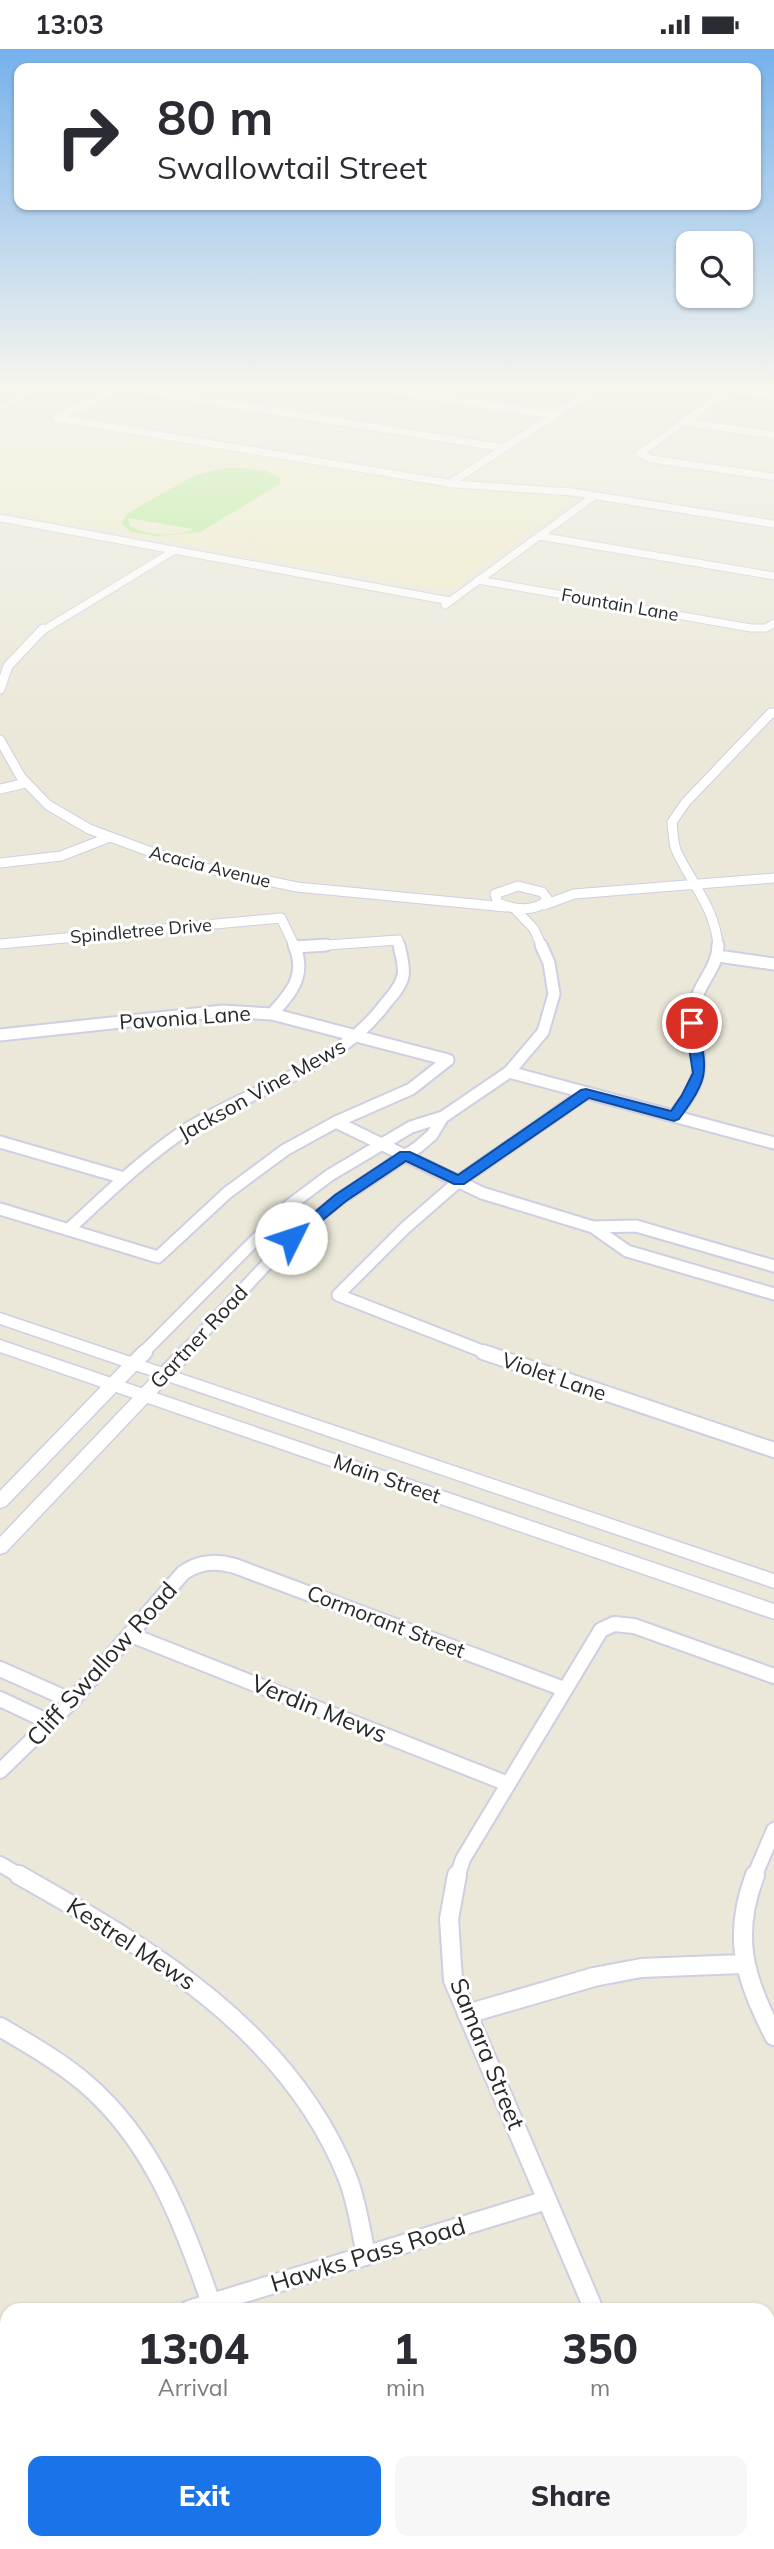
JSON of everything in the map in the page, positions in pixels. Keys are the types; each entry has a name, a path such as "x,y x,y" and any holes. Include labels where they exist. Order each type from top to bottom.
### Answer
{"main road":[{"name":"Main Street","path":"0,1318 774,1581"},
{"name":"Main Street","path":"0,1346 774,1612"}],"street":[{"path":"0,518 447,603 587,501"},
{"path":"624,501 774,524"},
{"path":"539,535 774,576"},
{"path":"0,689 8,666 44,628 175,550"},
{"name":"Fountain Lane","path":"478,580 762,629 774,623"},
{"path":"674,1116 689,1096 699,1073 692,1023 696,998 718,956 717,929 697,884 676,848 672,822 685,802 773,713"},
{"name":"Acacia Avenue","path":"0,740 6,755 40,798 69,818 110,837 199,867 256,881 359,895 464,900"},
{"path":"0,789 26,783"},
{"path":"0,863 61,856 110,837"},
{"path":"464,900 495,894 508,887 574,894 774,878"},
{"path":"495,894 498,903 510,908 534,929 540,907 548,896 534,888"},
{"path":"464,900 510,908 540,907 574,894"},
{"name":"Spindletree Drive","path":"0,944 281,918 296,947"},
{"name":"Gartner Road","path":"0,1502 290,1205 330,1175 411,1127 443,1117 509,1072 543,1032 554,994 549,963 534,929"},
{"name":"Jackson Vine Mews","path":"68,1230 124,1178 183,1133 236,1103 313,1067 357,1036 384,1009 403,977 398,940 296,947"},
{"path":"272,1014 296,988 302,966 296,947"},
{"path":"718,956 774,964"},
{"name":"Pavonia Lane","path":"0,1035 223,1011 272,1014 448,1060 411,1089 336,1122"},
{"path":"509,1072 774,1143"},
{"path":"459,1181 586,1093"},
{"name":"Gartner Road","path":"0,1548 291,1238 341,1198 432,1135 443,1117"},
{"path":"0,1209 158,1257 227,1193 285,1150 336,1122 482,1192 593,1227 606,1235 612,1245 627,1251 774,1294"},
{"path":"0,1142 124,1178"},
{"name":"Violet Lane","path":"459,1181 405,1228 338,1295 517,1365 774,1450"},
{"path":"593,1227 636,1226 774,1266"},
{"name":"Cliff Swallow Road","path":"0,1771 72,1701 184,1573 190,1567 207,1562"},
{"name":"Cormorant Street","path":"207,1562 235,1566 564,1689"},
{"path":"614,1624 641,1628 774,1676"},
{"name":"Samara Street","path":"591,2303 453,1980 447,1943 447,1911 453,1883 463,1859 597,1635 614,1624"},
{"name":"Verdin Mews","path":"131,1635 508,1784"},
{"path":"0,1669 72,1701"},
{"path":"0,1699 51,1723"},
{"path":"774,1830 751,1881 743,1909 740,1936 742,1964 774,2036"},
{"name":"Kestrel Mews","path":"0,1864 171,1964 255,2036 297,2088 331,2143 351,2188 366,2256"},
{"path":"467,2014 594,1977 642,1968 742,1964"},
{"path":"0,2027 52,2059 92,2089 129,2127 160,2174 183,2222 211,2303"},
{"name":"Hawks Pass Road","path":"214,2303 547,2200"}],"shaded area":[{"path":"0,501 572,501 449,591 0,511"}],"green space":[{"path":"150,501 252,501 200,532 157,536 131,532 121,523 128,513","holes":["128,518 193,530 153,534 130,526"]}],"route":[{"path":"291,1238 316,1216 405,1155 459,1181 586,1093 674,1116 689,1096 699,1073 692,1023"}]}
